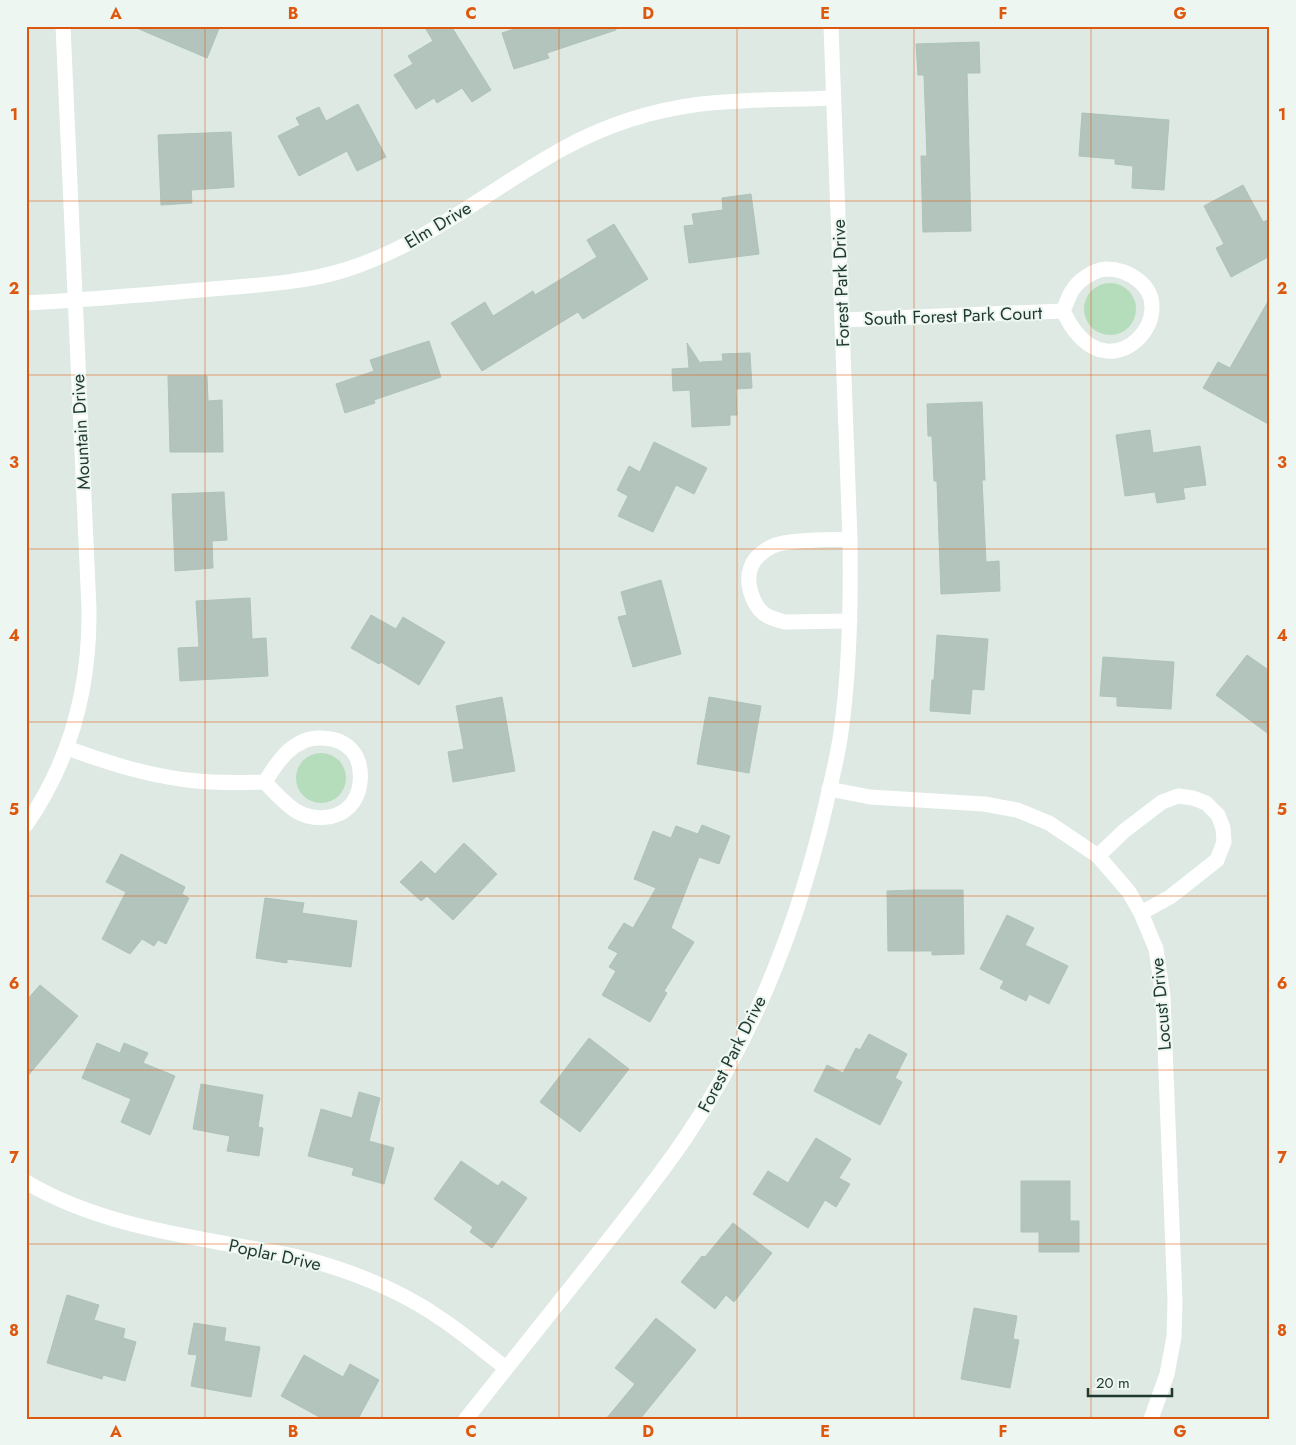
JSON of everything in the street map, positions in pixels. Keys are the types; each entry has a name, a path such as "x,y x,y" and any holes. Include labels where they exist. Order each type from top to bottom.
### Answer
{"street":[{"name":"Mountain Drive","path":"26,825 40,806 67,748 80,706 86,670 89,628 63,26"},
{"name":"Forest Park Drive","path":"466,1419 663,1170 709,1100 762,996 798,904 816,847 841,734 848,672 850,621 850,540 831,26"},
{"name":"Elm Drive","path":"26,303 75,301 290,282 346,270 402,247 564,148 627,121 649,114 701,104 833,98"},
{"name":"South Forest Park Court","path":"1106,269 1120,271 1136,278 1149,292 1152,304 1148,326 1142,336 1125,349 1111,351 1100,350 1088,343 1075,331 1063,312 1073,289 1084,278 1096,271 1106,269"},
{"name":"South Forest Park Court","path":"842,320 1063,312"},
{"path":"850,540 785,542 773,546 758,556 751,567 748,580 755,604 764,614 775,619 785,622 850,621"},
{"path":"67,748 99,760 149,774 212,782 264,782 296,811 310,817 324,818 336,815 349,808 360,788 360,768 357,757 350,748 331,738 317,737 303,741 290,749 277,762 264,782"},
{"name":"Locust Drive","path":"829,789 870,797 984,804 1017,810 1048,823 1098,856 1129,892 1142,913 1156,949 1163,996 1175,1302 1174,1337 1167,1374 1151,1419"},
{"path":"1098,856 1124,831 1162,802 1178,796 1193,798 1206,803 1218,815 1224,828 1224,842 1217,860 1170,897 1142,913"},
{"name":"Poplar Drive","path":"26,1182 74,1204 114,1219 161,1231 304,1258 372,1281 409,1299 442,1319 506,1368"}],"green space":[{"path":"1110,283 1124,287 1132,295 1136,309 1132,323 1124,331 1110,335 1096,331 1088,323 1084,309 1088,295 1096,287"},
{"path":"316,753 326,753 339,760 346,773 346,783 339,796 326,803 316,803 307,799 300,792 296,783 296,773 300,764 307,757"}],"building":[{"path":"132,26 220,26 207,58"},
{"path":"424,26 451,26 491,90 472,102 462,88 437,103 434,98 416,109 394,75 413,64 408,56 433,41"},
{"path":"523,26 616,26 616,30 547,53 549,58 514,69 502,33"},
{"path":"979,42 980,73 967,73 971,231 923,232 921,156 927,156 924,75 918,75 916,44"},
{"path":"358,104 386,157 357,171 347,151 299,176 278,136 300,125 296,118 319,107 326,121"},
{"path":"1082,113 1169,120 1164,190 1132,188 1133,166 1115,164 1115,159 1079,156"},
{"path":"231,132 234,187 191,190 192,203 161,205 158,135"},
{"path":"1243,185 1263,222 1270,219 1270,256 1231,277 1216,248 1224,244 1204,206"},
{"path":"751,194 759,254 689,263 684,226 694,225 692,214 723,210 722,198"},
{"path":"614,224 648,279 583,319 578,312 482,371 451,323 485,302 493,316 533,291 535,295 597,257 587,240"},
{"path":"1270,298 1270,425 1203,388 1218,362 1230,368"},
{"path":"429,341 441,377 374,400 375,403 345,413 336,384 374,371 370,360"},
{"path":"687,343 702,366 701,362 723,361 722,354 750,353 752,388 736,389 737,415 730,415 730,425 692,427 690,390 673,391 672,369 689,368"},
{"path":"168,376 207,376 208,401 222,400 223,452 170,452"},
{"path":"982,402 985,480 982,480 986,562 999,561 1000,591 941,594 937,481 934,481 932,436 928,436 927,404"},
{"path":"1150,430 1153,453 1200,446 1206,485 1183,488 1185,499 1157,503 1155,492 1125,496 1116,435"},
{"path":"654,442 707,468 694,494 676,485 653,532 618,516 628,496 617,490 629,466 640,472"},
{"path":"224,492 227,540 212,541 213,568 175,571 172,494"},
{"path":"661,580 681,654 633,667 618,617 627,615 621,592"},
{"path":"250,598 252,639 266,638 268,676 180,681 178,648 199,647 196,601"},
{"path":"371,615 396,629 403,617 445,642 419,685 381,662 379,664 351,648"},
{"path":"937,635 988,639 984,690 972,689 970,714 930,711"},
{"path":"1247,655 1270,671 1270,735 1216,695"},
{"path":"1103,657 1174,662 1171,709 1117,706 1117,697 1100,696"},
{"path":"502,697 515,771 453,782 448,752 464,749 456,706"},
{"path":"709,697 761,706 749,773 697,764"},
{"path":"702,825 730,836 719,864 699,857 671,928 694,942 664,991 667,993 650,1022 602,995 616,971 609,967 618,953 608,948 624,923 633,928 656,888 634,879 653,831 671,838 676,826 698,834"},
{"path":"464,843 497,874 453,920 427,896 421,901 400,882 421,861 435,874"},
{"path":"121,854 185,887 182,894 189,898 166,944 158,940 154,946 142,939 130,954 102,939 126,892 106,882"},
{"path":"963,890 964,954 932,955 932,951 888,951 887,891"},
{"path":"265,898 304,903 302,913 357,921 351,967 287,959 287,963 256,958"},
{"path":"1007,915 1034,928 1025,945 1068,966 1049,1004 1029,994 1026,1001 1000,988 1004,981 980,969"},
{"path":"40,985 78,1016 26,1078 26,1001"},
{"path":"869,1034 907,1054 895,1078 902,1082 880,1125 814,1091 827,1065 843,1073 856,1048 860,1050"},
{"path":"589,1038 629,1069 580,1132 540,1102"},
{"path":"97,1043 120,1053 124,1043 148,1053 143,1063 175,1076 150,1135 121,1122 131,1099 82,1078"},
{"path":"201,1084 263,1095 258,1127 263,1128 259,1156 227,1151 230,1136 193,1129"},
{"path":"359,1092 380,1098 369,1141 394,1148 384,1184 352,1175 354,1168 308,1156 321,1109 352,1118"},
{"path":"816,1138 851,1159 839,1178 850,1184 836,1207 825,1200 808,1228 753,1194 768,1171 788,1183"},
{"path":"461,1161 498,1186 502,1181 527,1198 492,1248 470,1232 473,1227 434,1199"},
{"path":"1021,1181 1070,1181 1070,1221 1079,1221 1079,1252 1039,1252 1039,1232 1021,1232"},
{"path":"733,1223 772,1253 734,1302 726,1295 715,1309 681,1282"},
{"path":"67,1295 99,1305 94,1320 125,1329 123,1338 136,1342 125,1381 103,1375 102,1379 47,1363"},
{"path":"974,1308 1017,1316 1013,1339 1019,1340 1010,1388 961,1379"},
{"path":"656,1318 696,1350 640,1419 606,1419 635,1384 615,1368"},
{"path":"194,1323 226,1328 224,1341 260,1347 251,1397 191,1386 197,1355 188,1354"},
{"path":"304,1355 343,1377 350,1364 379,1380 358,1419 323,1419 281,1396"}]}
